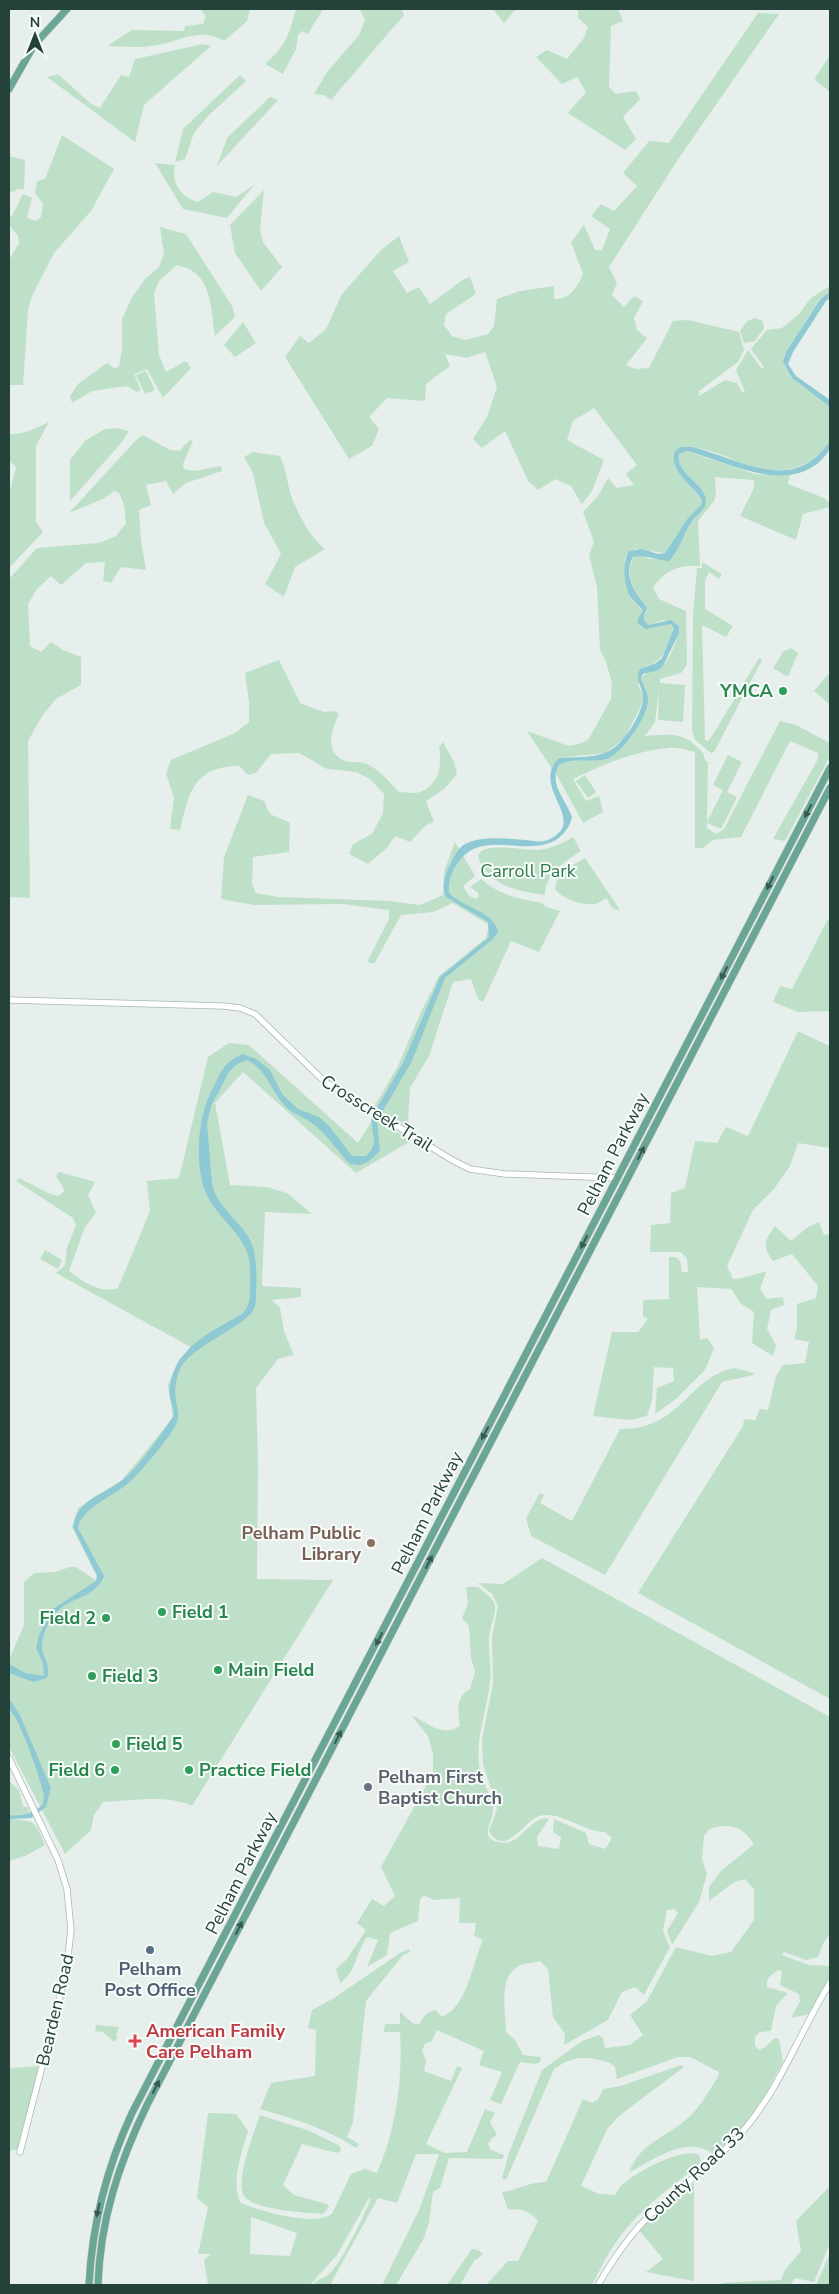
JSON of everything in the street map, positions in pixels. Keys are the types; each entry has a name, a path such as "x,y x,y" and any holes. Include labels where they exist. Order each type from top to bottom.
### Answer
{"main road":[{"path":"9,89 34,45 67,9"},
{"name":"Pelham Parkway","path":"88,2285 95,2220 111,2163 138,2102 830,768"},
{"name":"Pelham Parkway","path":"98,2285 105,2218 121,2164 147,2105 830,788"},
{"path":"788,850 796,854"},
{"path":"762,899 770,903"},
{"path":"739,944 747,948"},
{"path":"695,1028 704,1032"},
{"path":"685,1049 693,1053"},
{"path":"641,1133 649,1138"},
{"path":"618,1178 627,1181"},
{"path":"560,1289 568,1293"},
{"path":"538,1332 546,1336"},
{"path":"516,1374 524,1378"},
{"path":"498,1409 510,1405"},
{"path":"464,1473 474,1476"},
{"path":"410,1578 420,1580"},
{"path":"392,1614 398,1621"},
{"path":"357,1681 365,1685"},
{"path":"320,1752 328,1756"},
{"path":"296,1798 306,1800"},
{"path":"273,1843 281,1847"},
{"path":"222,1940 231,1944"},
{"path":"196,1990 204,1994"},
{"path":"181,2020 189,2024"},
{"path":"138,2102 147,2105"},
{"path":"111,2163 121,2164"},
{"path":"89,2271 99,2272"}],"street":[{"name":"Crosscreek Trail","path":"9,1000 223,1006 245,1010 265,1021 318,1076 458,1164 480,1172 618,1178"},
{"name":"Bearden Road","path":"9,1758 63,1874 69,1902 71,1938 66,1973 20,2152"},
{"name":"County Road 33","path":"598,2285 619,2252 642,2223 718,2157 745,2129 772,2089 830,1983"}],"green space":[{"path":"202,9 250,9 247,21 224,41 205,35 196,35 160,45 134,47 107,46 132,30 184,31 185,26 203,24 206,16"},
{"path":"296,9 323,9 308,34 302,31 298,35 296,49 283,74 265,64 286,40"},
{"path":"360,9 402,9 404,15 331,100 324,95 314,94 327,72 359,35 365,20"},
{"path":"493,9 516,9 504,23"},
{"path":"618,9 623,21 611,26 609,87 616,94 636,91 640,99 623,117 636,139 625,150 568,113 586,92 577,77 562,84 536,57 547,50 567,59 584,38 588,27 578,18 578,10"},
{"path":"758,13 779,14 679,158 609,267 617,283 612,295 624,307 634,296 643,301 634,318 637,330 647,338 626,365 636,369 649,368 673,321 688,320 739,332 744,350 738,362 699,391 699,396 725,380 737,383 742,392 745,392 736,370 748,350 762,369 764,367 751,349 767,330 782,328 798,315 811,298 830,286 830,292 820,298 784,356 792,378 830,407 830,441 818,456 808,463 790,469 775,470 760,468 704,450 678,449 676,468 702,501 701,505 680,530 665,553 635,549 625,558 632,600 643,611 638,618 638,624 641,627 671,624 674,627 669,643 657,661 646,666 638,685 643,696 641,706 625,737 606,753 559,758 552,769 527,731 569,746 579,744 588,740 611,699 612,683 606,662 600,650 597,587 589,555 594,542 583,512 598,496 608,478 617,488 634,485 626,474 637,465 594,408 573,421 567,440 604,460 592,491 582,504 571,486 555,479 538,490 528,481 505,431 482,448 473,439 487,417 497,387 485,352 467,358 445,354 450,366 426,384 425,401 387,398 369,417 379,429 372,446 349,459 285,357 300,336 309,343 326,329 342,294 381,250 399,236 409,262 393,271 407,293 419,287 430,304 464,279 470,277 476,294 446,314 444,325 452,336 465,340 488,334 494,326 497,299 520,291 554,286 554,299 560,299 569,295 583,274 571,242 584,225 595,250 602,250 610,229 591,216 601,204 614,211 637,186 623,173 649,141 669,143"},
{"path":"203,44 211,46 144,105 135,142 47,77 58,74 91,104 100,108 121,75 129,77 135,59"},
{"path":"830,55 830,92 816,81 815,78"},
{"path":"240,75 246,81 208,116 194,133 185,159 175,162 183,129"},
{"path":"270,97 278,100 217,166 227,138"},
{"path":"62,135 114,169 91,211 54,253 32,296 28,310 23,385 9,385 9,260 19,243 18,236 9,225 9,215 12,216 23,194 32,198 27,218 36,221 41,217 43,204 35,193 37,181 45,179"},
{"path":"9,156 25,160 24,189 18,189 13,192 9,191"},
{"path":"155,163 175,165 174,178 178,188 186,196 198,202 213,192 236,197 254,185 227,218 183,209"},
{"path":"264,190 260,229 263,242 282,267 261,291 235,253 230,225"},
{"path":"160,227 186,234 232,306 235,317 215,336 208,292 204,283 189,269 177,265 159,281 154,293 159,355 166,372 186,361 191,368 163,398 147,369 134,374 141,390 137,392 127,386 92,391 72,403 70,396 78,384 107,363 115,369 119,366 122,350 122,319 132,297 146,278 159,267 164,254"},
{"path":"755,318 763,321 764,328 755,341 744,343 740,331 747,321"},
{"path":"243,322 256,343 235,357 224,345"},
{"path":"146,371 155,390 145,394 136,375"},
{"path":"49,422 36,446 36,522 43,532 9,568 9,494 16,467 9,461 9,434 34,429"},
{"path":"117,428 129,431 122,442 70,501 70,460 86,440 105,429"},
{"path":"143,435 170,450 179,451 190,440 193,441 183,464 184,469 195,471 221,466 222,471 186,483 173,494 166,481 146,485 151,505 139,510 146,570 121,567 111,583 103,581 105,562 86,563 61,585 51,576 37,589 28,604 30,646 41,652 51,642 63,650 81,657 81,685 56,699 42,716 28,741 30,898 9,897 9,579 37,548 99,543 116,536 126,523 124,505 119,493 114,491 103,499 69,513 138,438"},
{"path":"686,451 755,474 790,475 788,484 824,498 830,503 830,507 803,514 796,540 740,516 754,488 754,480 715,477 716,493 714,501 698,521 700,566 686,566 673,570 662,577 653,588 659,599 686,611 687,665 681,673 660,679 660,683 685,685 683,722 658,720 659,689 655,722 645,736 679,736 691,742 702,752 705,760 708,762 707,822 723,790 713,785 728,755 742,762 727,792 737,797 721,829 707,823 707,828 716,834 724,829 780,721 796,725 830,743 830,756 785,841 773,839 818,759 818,753 790,741 741,837 713,840 703,848 695,848 695,752 671,748 644,752 608,763 573,779 586,801 599,796 603,812 583,823 555,772 559,765 564,762 609,757 632,736 647,694 641,678 648,672 659,670 673,650 679,626 664,620 648,625 644,621 643,617 647,611 630,579 629,572 634,557 639,555 650,559 673,557 691,522 707,502 700,490 681,467 679,454"},
{"path":"253,452 280,456 291,495 299,514 310,533 325,549 295,567 284,597 265,584 281,554 264,523 253,473 244,457"},
{"path":"702,562 722,574 719,579 709,572 705,580 705,609 733,626 726,637 702,625 705,740 708,741 714,733 759,658 762,660 714,752 711,753 695,740 692,730 693,616 697,568 702,568"},
{"path":"791,648 798,653 788,677 773,668 783,652"},
{"path":"279,660 300,703 324,712 334,711 339,714 331,740 334,752 338,757 345,761 362,762 369,765 399,792 418,793 427,789 432,784 440,767 439,747 443,742 454,762 457,774 444,789 426,801 434,822 426,825 410,842 395,836 387,848 368,864 349,854 353,844 372,834 383,813 384,794 370,779 356,772 327,769 299,753 271,754 256,773 248,775 239,766 224,767 203,776 191,793 180,830 170,829 174,797 166,774 171,760 235,733 249,722 249,702 245,673"},
{"path":"828,674 830,675 830,705 814,691"},
{"path":"585,775 596,792 588,798 576,781"},
{"path":"248,795 264,801 270,814 290,823 289,852 253,857 252,884 256,893 278,897 389,901 420,905 443,895 444,872 455,842 475,876 463,886 469,896 477,899 479,894 470,887 481,879 502,893 542,903 546,907 560,911 539,952 511,941 483,1002 478,999 471,979 453,982 429,1056 410,1088 408,1123 419,1135 374,1107 398,1066 439,976 486,938 489,925 453,903 433,912 401,915 374,964 367,962 389,919 389,910 343,904 254,905 221,899 224,857"},
{"name":"Carroll Park","path":"573,837 581,851 552,874 546,887 545,895 514,889 501,883 488,873 480,861 479,854 484,849 537,850 556,846"},
{"path":"585,858 620,910 613,909 606,898 595,904 585,904 568,899 555,889 556,883 562,874"},
{"path":"828,919 830,920 830,1011 798,1012 773,1002 780,986 792,989"},
{"path":"798,1031 827,1045 830,1044 830,1148 798,1143 790,1166 774,1189 753,1210 727,1266 733,1279 766,1272 760,1289 767,1299 783,1297 784,1305 771,1310 767,1329 776,1345 773,1356 752,1343 754,1312 741,1304 731,1289 697,1287 700,1340 707,1338 714,1348 705,1370 676,1399 655,1414 657,1388 674,1381 673,1368 654,1367 652,1400 647,1416 630,1420 593,1416 612,1332 638,1332 648,1319 643,1316 643,1300 669,1299 669,1257 676,1257 680,1261 682,1272 688,1272 687,1259 681,1252 650,1252 651,1225 670,1223 671,1193 685,1188 695,1141 717,1143 726,1127 748,1136"},
{"path":"229,1043 249,1045 358,1143 374,1117 411,1141 356,1173 243,1072 215,1103 230,1185 267,1187 287,1193 312,1214 265,1212 262,1286 301,1288 301,1297 272,1300 280,1308 284,1331 294,1355 278,1359 256,1388 258,1465 257,1579 333,1580 192,1806 182,1802 160,1799 103,1802 94,1815 91,1830 65,1854 9,1747 9,1668 13,1667 9,1664 9,1660 24,1625 24,1582 34,1573 55,1572 70,1567 76,1567 95,1580 98,1579 72,1527 78,1508 121,1481 173,1418 168,1385 179,1359 196,1350 56,1273 65,1265 67,1248 76,1225 73,1218 16,1181 19,1178 50,1194 58,1196 65,1191 56,1176 59,1172 95,1182 88,1195 96,1213 85,1227 69,1271 92,1286 105,1289 118,1288 150,1211 147,1181 179,1178 208,1057"},
{"path":"819,1222 824,1235 830,1234 830,1699 638,1593 743,1426 744,1419 755,1420 760,1409 768,1410 776,1376 783,1365 805,1363 809,1342 794,1339 797,1328 797,1304 816,1298 818,1286 792,1254 773,1261 767,1251 766,1244 768,1236 775,1226 791,1241 808,1227"},
{"path":"45,1250 62,1260 58,1269 40,1259"},
{"path":"734,1368 754,1373 753,1375 722,1382 605,1575 531,1536 526,1518 540,1493 544,1495 540,1503 572,1521 620,1429 641,1427 657,1421 671,1413 705,1381 718,1373"},
{"path":"542,1558 830,1717 830,1934 824,1942 818,1957 806,1960 784,1952 782,1955 809,1965 830,1966 830,1977 809,2014 791,2018 800,2001 799,1994 780,1985 782,1971 778,1970 767,1981 767,1987 788,1993 776,2006 771,2031 760,2032 755,2037 755,2046 759,2050 775,2038 779,2039 783,2062 760,2104 740,2131 713,2154 703,2149 682,2148 671,2151 629,2172 642,2152 677,2127 694,2112 718,2077 719,2072 690,2057 678,2057 617,2079 615,2067 610,2063 591,2058 578,2058 565,2062 554,2069 507,2178 505,2180 502,2178 509,2153 542,2070 582,2041 599,2035 603,2038 605,2048 630,2045 643,2035 630,2015 647,2001 676,1947 712,1956 731,1952 754,1920 754,1889 745,1879 734,1882 709,1901 709,1887 721,1871 754,1844 740,1829 734,1827 723,1826 709,1829 704,1836 702,1859 707,1874 699,1902 672,1945 667,1931 678,1913 675,1909 667,1910 663,1931 670,1947 644,1995 635,1987 622,1992 608,2020 564,2045 565,2034 553,2017 548,1969 540,1961 519,1966 511,1972 507,1980 504,1997 506,2032 515,2040 523,2055 541,2057 540,2062 535,2064 520,2062 501,2104 490,2100 502,2072 479,2065 484,2051 437,2030 432,2041 425,2044 422,2050 426,2061 424,2071 451,2081 457,2066 462,2068 426,2144 445,2153 467,2152 485,2109 495,2113 490,2122 497,2135 488,2144 491,2150 504,2155 503,2159 449,2158 440,2188 433,2192 429,2223 423,2240 396,2285 382,2285 420,2208 439,2154 416,2154 397,2203 378,2198 330,2285 313,2285 316,2281 329,2274 340,2260 371,2198 369,2198 337,2255 310,2285 208,2285 204,2260 211,2254 198,2254 208,2207 197,2198 208,2113 236,2114 248,2131 240,2158 237,2177 238,2195 241,2203 261,2210 301,2218 324,2218 332,2214 351,2174 365,2169 377,2173 384,2157 397,2104 401,2050 400,2032 384,2032 385,2024 400,2024 400,2012 414,2024 419,2024 426,2014 435,2010 442,2017 458,2004 468,1983 483,1940 474,1936 476,1923 459,1923 460,1898 433,1900 424,1895 420,1899 418,1921 390,1933 387,1955 367,1967 378,1940 367,1937 353,1968 340,1983 336,1969 347,1959 366,1930 357,1923 372,1899 384,1906 395,1896 381,1867 433,1773 433,1754 428,1736 411,1715 442,1730 454,1729 460,1726 458,1710 460,1701 465,1692 470,1689 475,1672 471,1658 469,1626 462,1618 468,1604 466,1587 478,1587 491,1598 495,1606 495,1614 489,1636 491,1671 489,1692 480,1733 478,1753 483,1781 493,1808 488,1828 489,1837 498,1842 506,1843 512,1841 534,1823 546,1818 549,1819 537,1837 538,1846 559,1849 561,1837 553,1832 554,1819 586,1833 589,1844 605,1849 612,1838 605,1832 588,1829 564,1818 547,1815 533,1819 508,1840 495,1839 489,1831 497,1809 483,1765 482,1740 493,1683 492,1637 498,1606 492,1594 478,1583 503,1584","holes":["251,2217 297,2233 290,2256 250,2254"]},
{"path":"9,1781 19,1790 23,1807 28,1807 29,1813 17,1817 9,1815"},
{"path":"9,1819 33,1823 45,1845 25,1856 9,1861"},
{"path":"409,1949 410,1952 403,1955 366,2001 353,2122 347,2137 359,2144 356,2148 333,2135 297,2120 260,2109 271,2083 315,2076 316,2030 308,2028 312,2010 334,1998 400,1953"},
{"path":"96,2025 119,2027 116,2035 118,2038 114,2042 103,2032 95,2031"},
{"path":"681,2065 684,2067 620,2115 607,2129 581,2186 599,2194 615,2195 628,2180 671,2157 692,2153 699,2155 701,2161 699,2165 655,2200 625,2230 613,2246 592,2285 486,2285 508,2261 518,2261 538,2221 524,2211 508,2210 502,2192 534,2183 546,2182 583,2099 592,2103 598,2099 603,2089 621,2086"},
{"path":"39,2066 19,2149 9,2151 9,2068"},
{"path":"260,2115 310,2131 340,2146 341,2151 337,2153 302,2144 283,2185 294,2195 327,2204 329,2207 323,2214 270,2208 251,2202 245,2197 242,2191 243,2170"},
{"path":"694,2183 694,2281 646,2272 663,2259 638,2229"},
{"path":"830,2186 830,2243 814,2282 795,2278 790,2285 728,2285 720,2283 781,2280 785,2270 801,2251 796,2221"},
{"path":"472,2249 478,2250 483,2254 474,2261 460,2285 447,2285"},
{"path":"830,2253 830,2283 829,2285 816,2285"}],"water":[{"path":"830,292 830,298 826,301 793,352 788,364 796,376 830,400 830,407 792,378 783,361 786,352 821,298"},
{"path":"830,441 830,449 817,464 801,472 783,475 745,470 691,452 686,451 679,454 681,467 704,493 705,505 692,521 676,552 669,561 636,556 633,557 629,571 632,584 647,608 644,621 648,625 671,620 679,626 679,633 663,666 659,670 643,674 641,678 648,700 644,716 626,743 612,756 600,760 570,761 559,765 556,772 557,785 572,817 569,826 563,834 551,842 538,846 494,845 480,847 468,852 455,867 450,881 449,893 491,919 496,925 498,932 493,939 445,978 412,1061 377,1121 380,1151 368,1162 360,1165 350,1164 318,1128 286,1107 265,1075 254,1064 247,1060 237,1064 229,1072 211,1106 207,1124 212,1183 218,1200 247,1234 253,1247 256,1274 255,1307 241,1322 190,1356 183,1364 175,1387 178,1419 172,1432 127,1485 93,1507 81,1520 78,1528 104,1576 95,1589 61,1608 53,1616 44,1634 42,1644 48,1666 47,1678 34,1682 9,1673 9,1664 25,1673 44,1676 43,1663 36,1648 39,1635 53,1609 96,1581 97,1575 73,1527 76,1517 87,1502 119,1482 134,1469 174,1415 169,1392 170,1385 174,1371 188,1350 207,1334 242,1314 248,1305 250,1262 248,1255 239,1237 208,1198 199,1165 199,1140 203,1115 210,1094 225,1066 242,1054 256,1059 270,1070 282,1094 298,1109 319,1117 330,1127 352,1156 366,1156 372,1149 374,1142 371,1118 403,1063 440,977 489,937 488,922 446,897 444,881 456,854 466,844 482,839 502,838 545,841 550,839 560,831 564,822 550,780 552,769 559,758 594,756 611,750 624,738 639,713 643,694 638,680 638,673 640,669 656,663 662,658 674,628 671,624 646,629 638,624 638,618 643,611 629,594 625,582 624,568 629,551 642,549 658,554 665,553 688,518 701,505 702,501 698,495 678,472 674,459 675,451 681,447 692,447 747,465 782,470 799,467 815,458"},
{"path":"9,1698 20,1715 51,1788 46,1807 31,1818 9,1819 9,1815 23,1815 36,1810 43,1804 44,1795 24,1736 9,1709"}],"place":[{"name":"YMCA","path":"783,691"},
{"name":"Pelham Public Library","path":"371,1543"},
{"name":"Field 1","path":"162,1612"},
{"name":"Field 2","path":"106,1618"},
{"name":"Main Field","path":"218,1670"},
{"name":"Field 3","path":"92,1676"},
{"name":"Field 5","path":"116,1744"},
{"name":"Field 6","path":"115,1770"},
{"name":"Practice Field","path":"189,1770"},
{"name":"Pelham First Baptist Church","path":"368,1787"},
{"name":"Pelham Post Office","path":"150,1950"},
{"name":"American Family Care Pelham","path":"135,2041"}]}
